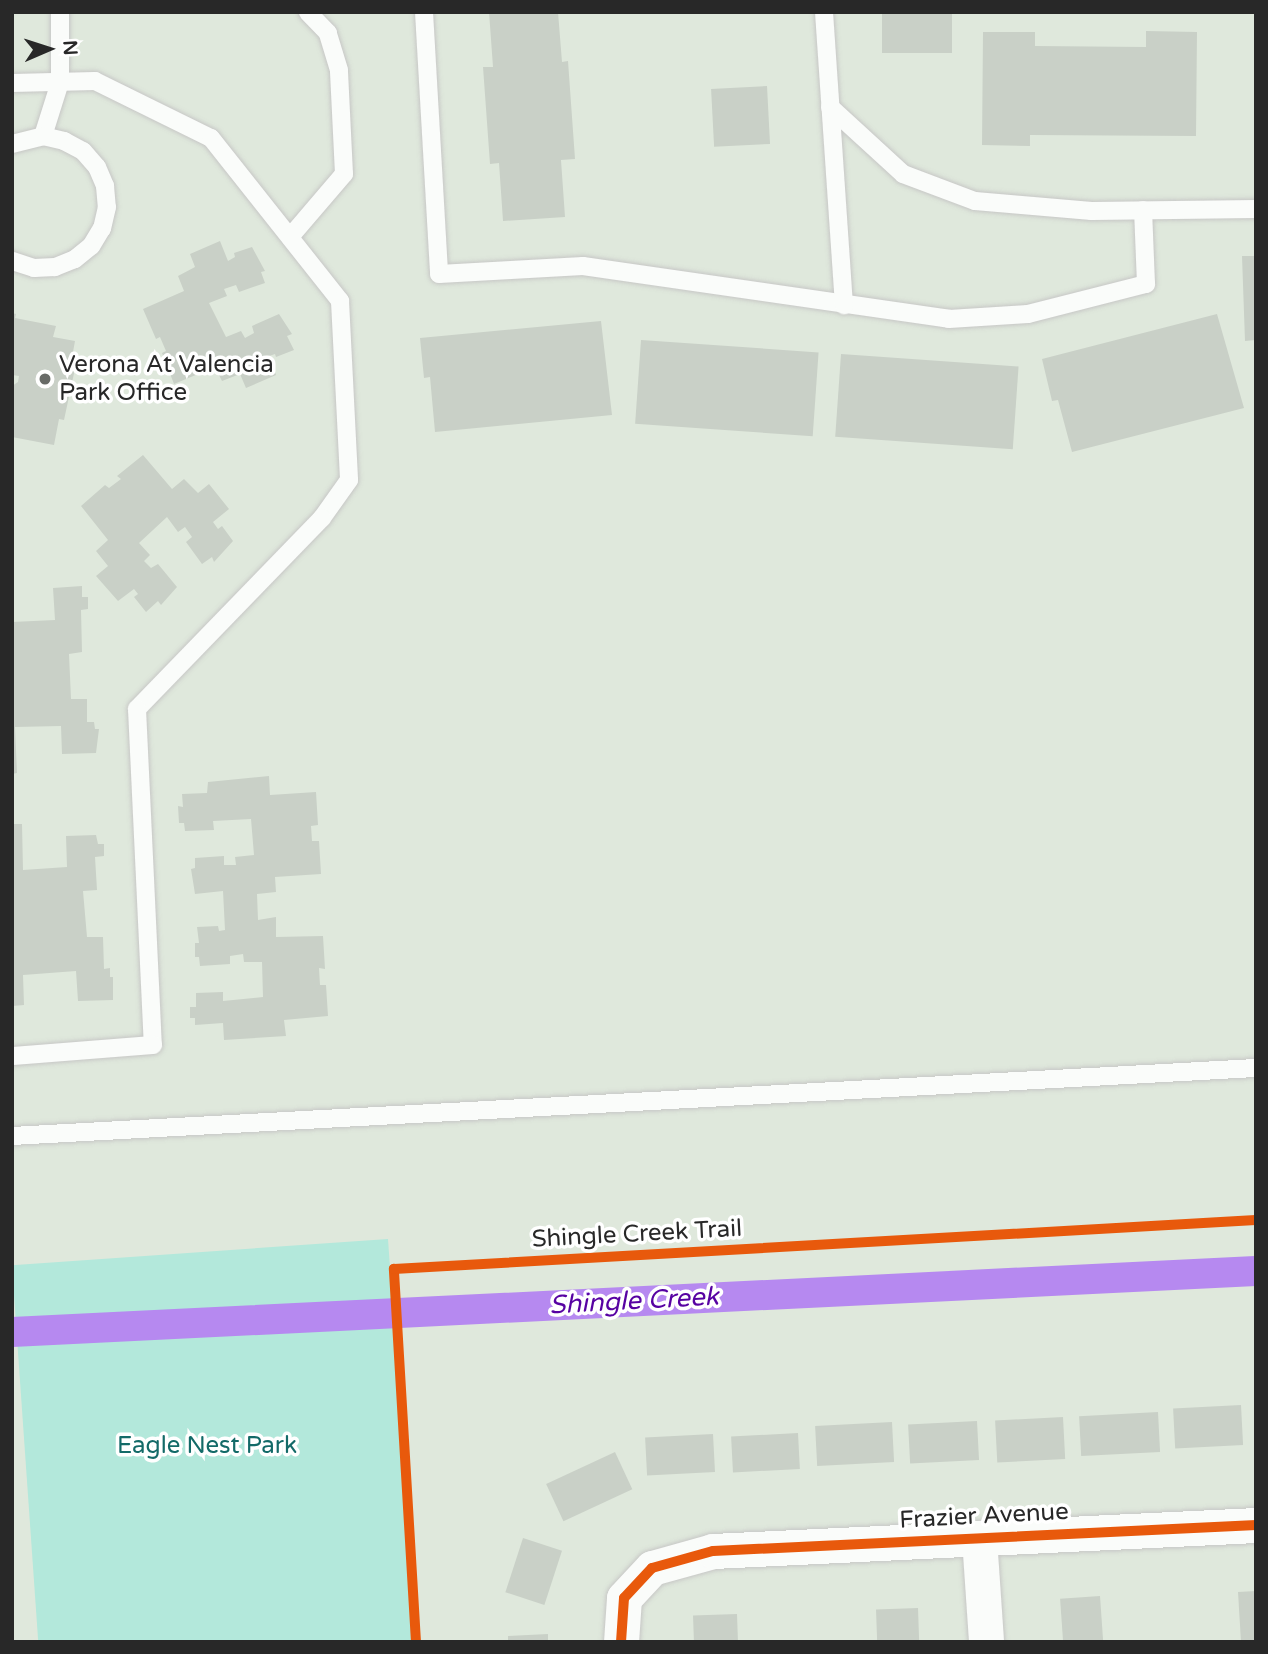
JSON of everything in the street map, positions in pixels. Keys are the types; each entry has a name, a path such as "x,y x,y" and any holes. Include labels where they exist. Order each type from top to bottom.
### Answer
{"street":[{"name":"Frazier Avenue","path":"621,1642 624,1598 652,1568 713,1551 1256,1525"},
{"path":"979,1538 986,1642"}],"lane":[{"path":"43,136 60,82 60,12"},
{"path":"290,237 344,174 339,70 328,33 308,12"},
{"path":"424,12 439,274 583,266 844,304 962,318 1028,314 1146,285 1143,210"},
{"path":"824,12 844,304"},
{"path":"12,83 95,82 211,138 340,301 349,480 322,518 136,709 153,1045 12,1056"},
{"path":"830,107 903,174 975,201 1092,211 1256,209"},
{"path":"12,144 43,136 64,141 83,151 97,167 105,186 107,207 102,228 91,246 75,259 55,267 34,268 12,261"},
{"path":"12,1136 1256,1068"}],"green space":[{"name":"Eagle Nest Park","path":"388,1239 416,1642 38,1642 12,1265"}],"building":[{"path":"489,12 558,12 562,62 568,61 575,159 561,160 565,217 503,221 499,163 490,164 483,67 493,67"},
{"path":"882,12 952,12 952,53 882,53"},
{"path":"1146,31 1197,32 1196,136 1030,135 1030,146 982,145 983,32 1035,32 1035,46 1146,47"},
{"path":"767,86 770,144 714,147 711,89"},
{"path":"220,241 228,261 235,257 234,253 252,247 265,271 261,272 265,283 239,292 236,285 224,289 227,296 209,303 226,337 241,331 245,338 254,333 252,326 279,314 292,334 287,336 294,350 276,357 275,354 269,356 276,375 246,388 240,374 222,381 215,367 174,384 162,353 166,351 160,337 156,339 143,309 184,291 178,276 195,267 190,254"},
{"path":"1242,256 1256,256 1256,340 1245,341"},
{"name":"Verona At Valencia Park Office","path":"12,313 16,314 15,318 56,326 53,337 75,341 71,363 76,364 64,420 59,419 54,445 12,437 12,386 18,382 19,376 12,375"},
{"path":"1217,314 1244,408 1072,452 1058,400 1052,401 1042,359"},
{"path":"601,321 612,415 435,432 430,377 424,378 420,338"},
{"path":"641,340 819,352 813,436 635,424"},
{"path":"841,354 1019,366 1013,449 835,437"},
{"path":"143,455 172,489 184,479 198,493 209,484 229,509 213,522 218,529 222,526 233,541 214,562 212,557 202,564 186,542 192,537 185,527 178,532 167,517 139,543 150,555 144,561 151,568 158,564 177,587 161,605 158,601 146,612 134,597 138,594 134,589 118,601 96,576 108,566 96,551 108,540 81,506 105,485 109,488 121,479 117,476"},
{"path":"82,586 82,597 88,597 88,609 81,610 82,652 69,654 71,699 87,699 87,722 94,722 95,729 99,729 96,753 62,754 61,726 15,727 17,773 12,774 12,622 55,620 53,588"},
{"path":"269,776 270,795 316,792 318,825 311,826 312,841 319,841 321,874 275,877 276,892 257,894 258,920 276,917 276,937 323,936 325,969 319,968 320,985 326,985 328,1016 284,1020 286,1036 224,1040 223,1023 195,1025 195,1018 190,1018 190,1007 196,1007 196,993 223,992 223,1001 263,997 262,962 244,962 243,954 230,956 230,964 200,966 199,957 195,957 195,943 199,943 197,927 218,926 219,931 225,930 223,891 195,894 191,869 195,868 195,858 224,856 224,865 236,865 235,857 254,855 251,819 213,821 214,830 185,831 184,823 179,823 178,806 183,807 182,794 207,793 208,782"},
{"path":"12,824 22,824 23,870 67,867 66,836 96,835 98,844 104,844 104,856 95,857 97,890 83,891 87,937 103,937 104,969 110,968 110,977 113,977 113,1000 78,1001 76,971 23,975 24,1005 12,1006"},
{"path":"1241,1405 1243,1445 1175,1449 1173,1409"},
{"path":"1158,1412 1160,1452 1081,1456 1079,1416"},
{"path":"1063,1417 1065,1459 997,1463 995,1421"},
{"path":"977,1421 979,1460 910,1464 908,1425"},
{"path":"892,1422 894,1462 817,1466 815,1426"},
{"path":"798,1433 800,1469 733,1472 731,1437"},
{"path":"713,1434 715,1472 647,1476 645,1438"},
{"path":"615,1452 632,1489 563,1521 546,1484"},
{"path":"523,1538 562,1551 544,1605 505,1592"},
{"path":"1256,1591 1256,1642 1241,1642 1238,1592"},
{"path":"1100,1596 1103,1642 1063,1642 1060,1599"},
{"path":"918,1608 919,1642 877,1642 876,1609"},
{"path":"737,1614 738,1642 694,1642 693,1616"},
{"path":"548,1634 548,1642 508,1642 508,1636"}],"waterway":[{"name":"Shingle Creek","path":"12,1332 1256,1271"}],"cycle path":[{"name":"Shingle Creek Trail","path":"416,1642 394,1269 1256,1220"},
{"path":"621,1642 624,1598 652,1568 713,1551 1256,1525"}],"place":[{"name":"Verona At Valencia Park Office","path":"45,379"}]}
